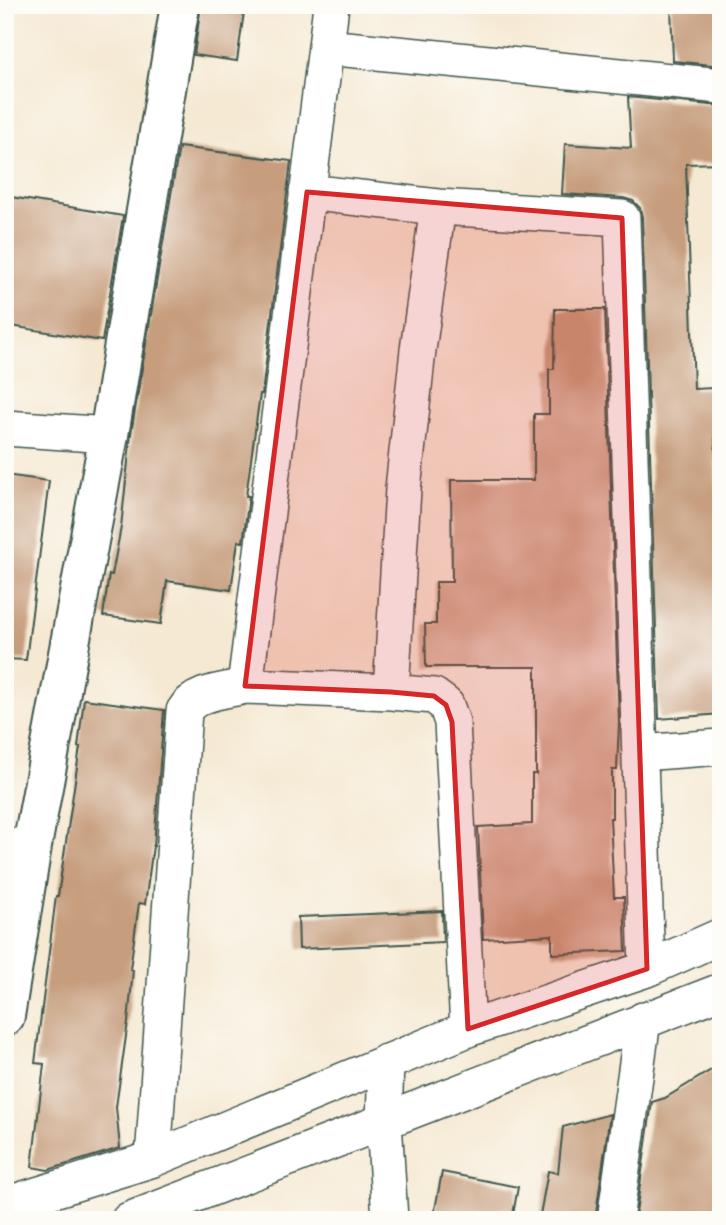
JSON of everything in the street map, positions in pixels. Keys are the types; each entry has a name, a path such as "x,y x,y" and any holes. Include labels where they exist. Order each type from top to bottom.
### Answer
{"main road":[{"path":"5,1016 19,846 108,435 180,5"}],"street":[{"path":"245,686 331,5"},
{"path":"326,47 721,86"},
{"path":"307,192 438,207 622,218 647,969"},
{"path":"391,692 403,489 418,350 438,207"},
{"path":"5,428 108,435"},
{"path":"153,1158 184,711 189,702 200,697 245,686 434,696 446,705 452,722 468,1028"},
{"path":"640,753 721,747"},
{"path":"5,1205 153,1158 468,1028 647,969 721,936"},
{"path":"129,1220 721,991"},
{"path":"615,1220 643,1020"},
{"path":"386,1062 384,1121 390,1220"}],"highlighted area":[{"path":"307,192 622,218 647,969 468,1029 452,722 446,705 434,696 245,686"}],"building":[{"path":"201,5 245,5 237,61 194,55"},
{"path":"671,5 721,5 721,66 673,61"},
{"path":"628,97 721,106 721,163 686,164 694,389 713,388 718,511 721,511 721,714 659,719 640,208 633,201 623,198 562,194 565,144 631,148"},
{"path":"179,147 291,161 262,394 246,496 249,496 243,542 238,541 231,590 167,581 161,624 103,616 109,574 112,575 121,527 131,434"},
{"path":"5,196 123,216 102,341 5,325"},
{"path":"555,309 605,309 619,722 617,770 612,770 610,818 614,897 624,897 626,951 552,954 552,935 483,939 478,827 532,824 532,774 536,774 536,667 426,667 425,624 436,624 436,582 452,582 451,480 534,480 534,414 549,414 549,369 554,369"},
{"path":"5,475 49,481 26,660 5,659"},
{"path":"84,699 164,710 154,846 145,904 139,903 130,969 133,970 128,1022 116,1107 120,1148 48,1170 32,1167 44,1064 35,1063 56,896 80,747"},
{"path":"442,911 443,942 299,949 298,917"},
{"path":"721,1064 721,1220 635,1220 652,1102 665,1098"},
{"path":"610,1114 595,1220 566,1220 540,1215 548,1171 558,1173 563,1127"},
{"path":"442,1172 518,1187 512,1220 433,1220"}]}
